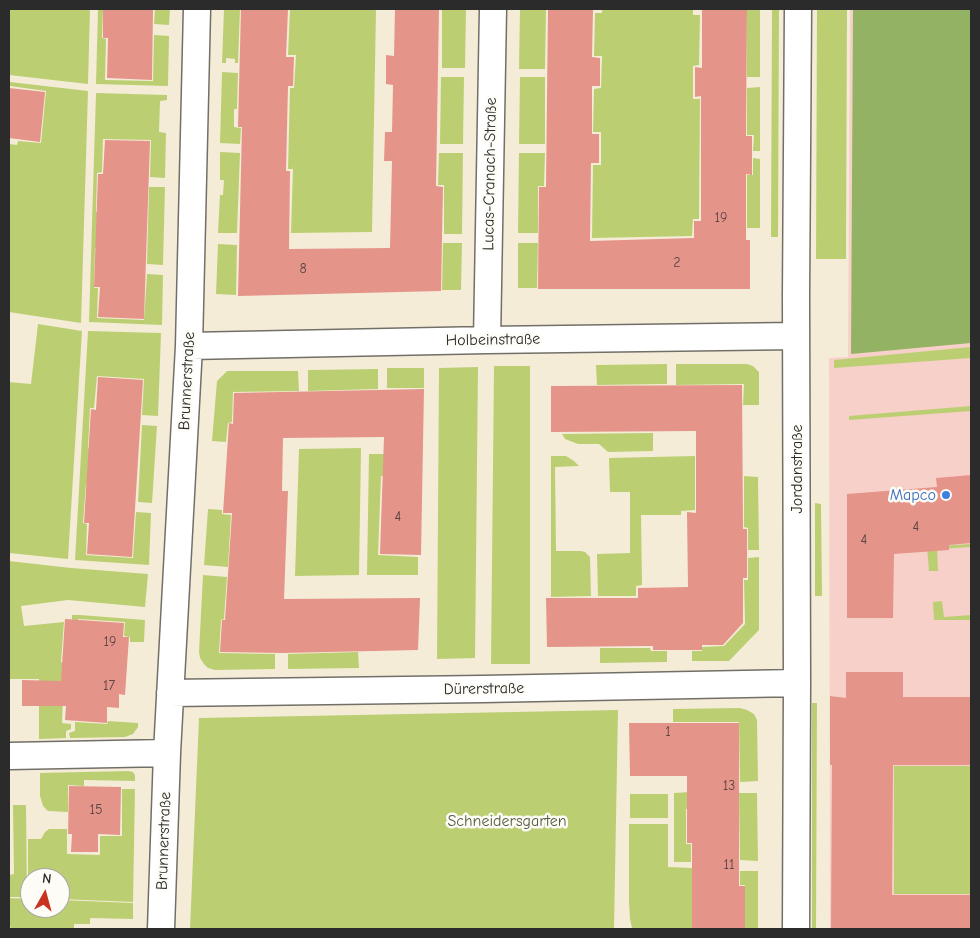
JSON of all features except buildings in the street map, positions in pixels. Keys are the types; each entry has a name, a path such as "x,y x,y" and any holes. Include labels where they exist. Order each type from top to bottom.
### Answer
{"street":[{"name":"Brunnerstraße","path":"161,929 166,753 189,346 197,9"},
{"name":"Lucas-Cranach-Straße","path":"487,340 493,9"},
{"name":"Jordanstraße","path":"796,929 798,9"},
{"name":"Holbeinstraße","path":"189,346 796,336"},
{"name":"Dürerstraße","path":"170,693 798,683"},
{"path":"9,756 166,753"}],"shaded area":[{"path":"850,9 971,9 971,929 830,929 829,358 848,357"}],"green space":[{"path":"9,9 90,9 88,84 9,75"},
{"path":"98,9 103,9 102,38 106,39 105,80 153,81 154,35 169,36 168,86 96,84"},
{"path":"155,9 170,9 169,25 154,24"},
{"path":"224,9 240,9 238,63 235,63 235,59 226,58 226,63 222,63"},
{"path":"290,9 376,9 372,232 291,233 293,169 288,169 290,88 294,88 296,55 288,55"},
{"path":"442,9 466,9 465,68 442,68"},
{"path":"520,9 546,9 545,69 519,69"},
{"path":"602,9 693,9 693,15 700,15 699,65 693,66 693,99 700,99 699,219 693,219 692,236 592,238 593,165 601,165 601,132 593,132 594,89 601,88 602,56 594,56 595,13 602,13"},
{"path":"747,9 760,9 760,77 747,77"},
{"path":"772,9 779,9 778,237 771,237"},
{"path":"817,9 847,9 846,259 816,259"},
{"path":"853,9 971,9 971,343 851,354"},
{"path":"222,72 238,73 237,109 234,109 234,127 241,128 240,144 220,143"},
{"path":"441,77 464,77 463,144 440,144"},
{"path":"520,77 545,77 545,144 519,144"},
{"path":"10,82 88,91 81,323 9,312 9,144 17,145 18,141 41,143 46,91 10,86"},
{"path":"760,87 760,151 753,151 754,135 747,135 747,88"},
{"path":"96,93 167,95 167,100 160,101 159,132 166,133 165,178 150,177 151,140 103,139 102,172 97,173 96,212 101,212 100,248 95,248 94,288 98,288 97,318 144,320 147,274 163,275 162,325 89,322"},
{"path":"220,152 240,153 237,233 218,233 220,195 223,195 224,180 220,180"},
{"path":"439,153 463,153 462,234 444,234 444,185 438,185"},
{"path":"519,153 545,153 544,186 538,186 538,233 518,233"},
{"path":"753,158 760,159 760,228 747,228 747,175 753,175"},
{"path":"149,187 165,187 163,265 147,264"},
{"path":"443,243 462,243 461,290 442,290"},
{"path":"518,243 538,243 537,288 518,288"},
{"path":"218,244 237,245 236,295 216,294"},
{"path":"38,324 82,331 68,559 9,553 9,382 31,384"},
{"path":"88,331 161,333 158,416 142,415 144,379 97,376 94,408 90,408 88,448 92,449 90,484 86,484 83,523 87,524 86,555 133,558 136,512 151,513 149,565 75,560"},
{"path":"971,347 971,358 834,368 834,360"},
{"path":"667,364 667,384 597,385 596,365"},
{"path":"676,364 747,364 753,366 759,372 759,405 743,405 744,384 676,385"},
{"path":"494,366 530,366 530,664 491,664"},
{"path":"478,367 475,658 437,659 439,368"},
{"path":"387,368 424,368 424,388 387,388"},
{"path":"378,369 378,389 308,391 308,370"},
{"path":"227,371 298,371 299,391 233,392 232,422 228,423 226,442 212,441 217,381"},
{"path":"971,406 971,411 849,420 849,416"},
{"path":"142,425 157,426 152,503 138,502"},
{"path":"653,433 653,451 608,452 599,444 578,444 565,439 562,434"},
{"path":"361,448 359,575 295,576 299,449"},
{"path":"369,454 420,454 420,477 381,476 378,555 418,557 418,575 367,575"},
{"path":"551,456 566,456 579,466 555,467 556,551 581,551 590,557 591,596 551,597"},
{"path":"695,456 695,510 681,511 681,515 641,515 642,585 636,586 636,596 598,596 597,554 630,553 630,492 610,492 609,458"},
{"path":"744,476 758,477 759,550 748,550 748,528 744,527"},
{"path":"815,503 821,504 822,596 815,596"},
{"path":"208,509 222,510 222,514 231,515 228,567 204,565"},
{"path":"971,544 971,547 937,549 938,571 929,571 927,547"},
{"path":"759,557 759,630 729,661 692,661 692,651 702,651 702,647 724,646 745,624 744,580 748,580 748,558"},
{"path":"9,561 148,574 145,607 68,600 21,606 24,626 64,622 61,662 68,662 62,723 71,724 71,729 66,731 66,738 39,739 39,679 9,679"},
{"path":"203,575 227,577 219,653 275,654 275,669 215,670 208,668 204,664 199,652"},
{"path":"942,601 944,617 971,615 971,620 934,620 933,602"},
{"path":"72,615 145,620 144,642 130,642 130,637 124,636 125,622 78,619 78,623 72,623"},
{"path":"600,648 650,648 651,651 667,651 667,662 600,663"},
{"path":"358,652 359,668 288,669 288,654"},
{"path":"812,703 817,703 816,929 812,929"},
{"path":"740,708 754,714 757,720 758,781 740,782 739,722 673,722 673,709"},
{"name":"Schneidersgarten","path":"618,710 614,929 190,929 199,718"},
{"path":"108,721 138,723 138,727 133,734 125,737 70,738 69,733 75,731 75,722 107,724"},
{"path":"894,766 971,766 971,894 894,894"},
{"path":"133,772 135,781 84,780 84,786 68,785 68,812 48,811 43,806 40,796 40,773"},
{"path":"122,789 135,789 133,902 70,899 70,868 28,868 28,839 41,839 49,829 67,829 67,854 100,855 100,836 122,836"},
{"path":"691,792 691,809 686,809 686,844 691,844 691,862 674,862 674,793"},
{"path":"739,793 757,793 758,861 740,860"},
{"path":"630,794 668,794 668,818 630,818"},
{"path":"13,805 26,805 27,868 20,868 20,897 9,897 9,875 14,874"},
{"path":"629,824 668,824 668,867 692,868 692,929 632,928 629,902"},
{"path":"740,871 758,871 758,929 745,929 745,885 740,885"},
{"path":"9,898 20,899 20,918 70,918 70,900 133,903 133,919 90,918 90,924 74,924 74,929 11,929 10,925 9,929"}],"place":[{"name":"Mapco","path":"946,495"}]}
